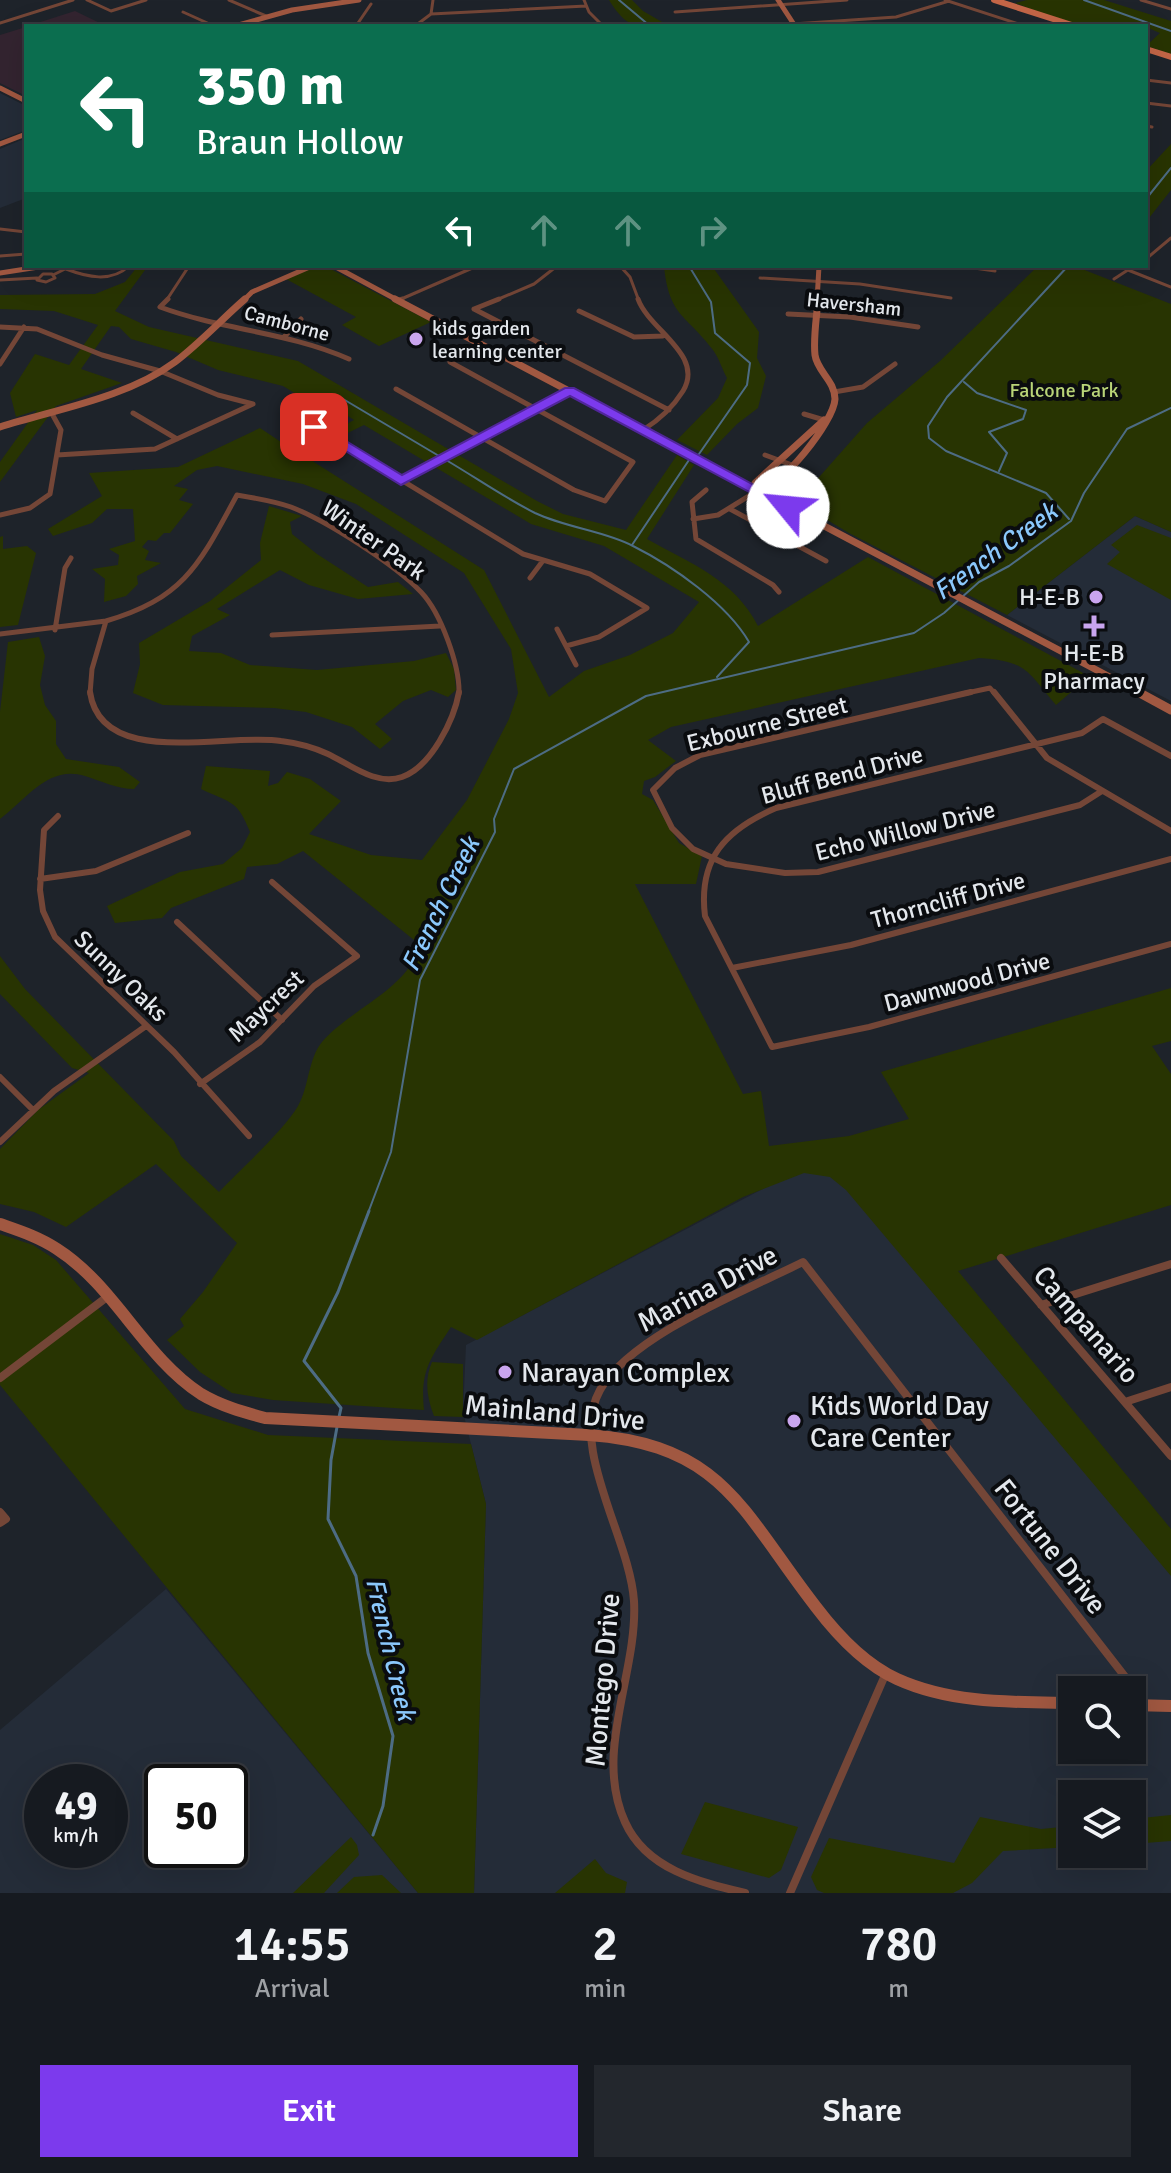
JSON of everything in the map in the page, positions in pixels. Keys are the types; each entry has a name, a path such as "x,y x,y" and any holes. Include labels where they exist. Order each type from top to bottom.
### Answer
{"main road":[{"path":"232,24 332,0"},
{"path":"240,24 264,15 359,0"},
{"path":"994,0 1069,24"},
{"path":"779,2 793,24"},
{"path":"1148,50 1171,57"},
{"path":"0,88 24,100"},
{"path":"0,144 24,135"},
{"path":"0,427 125,388 160,371 246,296 296,268"},
{"path":"278,278 306,268"},
{"path":"338,268 1171,710"},
{"path":"757,491 755,483 824,420 833,406 831,381 816,361 819,268"},
{"path":"0,273 42,269"},
{"path":"757,491 768,490 792,465 823,429 824,420"},
{"name":"Mainland Drive","path":"0,1224 32,1233 59,1248 175,1371 200,1393 238,1411 265,1418 626,1438 661,1447 710,1473 750,1514 829,1627 859,1655 886,1673 916,1687 957,1698 1058,1702"},
{"path":"1147,1705 1171,1706"}],"street":[{"path":"0,23 73,0"},
{"path":"87,0 111,11 146,0"},
{"path":"229,0 264,15"},
{"path":"431,14 433,0"},
{"path":"532,0 537,10"},
{"path":"584,0 601,24"},
{"path":"675,12 779,2 847,0"},
{"path":"1143,0 1171,9"},
{"path":"807,24 896,17 947,1 1019,24"},
{"path":"484,2 485,12"},
{"path":"357,24 371,4"},
{"path":"418,24 431,14 586,6"},
{"path":"183,12 210,24"},
{"path":"1148,80 1171,83"},
{"path":"1148,103 1171,106"},
{"path":"0,229 24,232"},
{"path":"1148,258 1171,238"},
{"path":"1163,247 1171,250"},
{"path":"0,256 24,254"},
{"path":"53,275 68,268 112,278 123,274 128,268"},
{"name":"Camborne","path":"188,268 174,292 160,307 323,346 349,359"},
{"path":"399,300 472,268"},
{"path":"554,268 534,284 474,309 669,410"},
{"path":"622,268 633,277 645,315 685,358 691,375 687,388 669,410 643,430"},
{"path":"974,268 995,271"},
{"path":"1114,279 1131,268"},
{"path":"37,278 42,269 53,275"},
{"path":"1128,270 1171,287"},
{"path":"0,280 37,278 41,282 55,278 53,275"},
{"path":"760,278 860,284 951,298"},
{"path":"579,311 626,335 642,338 663,336"},
{"name":"Haversham","path":"788,314 918,327"},
{"path":"284,337 301,319"},
{"path":"0,327 24,327 102,355 160,371 218,395 253,404 150,450 57,455"},
{"path":"0,364 24,327"},
{"path":"396,389 580,493 605,501 633,462 450,362"},
{"path":"834,392 863,387 895,364"},
{"path":"401,481 570,391"},
{"path":"0,515 30,508 46,499 53,488 61,430 51,412"},
{"path":"133,413 177,439"},
{"path":"804,414 824,420"},
{"path":"314,427 523,554 590,574 647,608 599,637 566,646"},
{"path":"765,455 792,465"},
{"path":"706,490 693,500 698,542 773,585 779,592"},
{"path":"693,519 709,518 730,509 757,491"},
{"name":"Winter Park","path":"237,495 284,505 312,517 417,588 428,601 458,669 460,685 457,705 422,763 411,773 398,777 369,777 327,754 288,742 234,738 159,743 119,733 98,716 89,693 106,621 147,606 179,584 201,558 237,495"},
{"path":"730,509 826,561"},
{"path":"55,630 65,568 71,558"},
{"path":"530,578 542,562"},
{"path":"0,634 55,630 106,621"},
{"path":"272,635 440,626"},
{"path":"557,629 576,665"},
{"name":"Exbourne Street","path":"712,857 696,851 678,837 653,790 675,768 713,752 990,688 1034,744"},
{"name":"Bluff Bend Drive","path":"772,1047 705,916 702,902 704,872 735,829 776,808 1082,733 1103,719 1171,756"},
{"path":"1034,744 1057,766 1171,831"},
{"name":"Echo Willow Drive","path":"712,857 766,873 818,872 1080,805 1102,791"},
{"name":"Sunny Oaks","path":"58,816 44,830 40,879 41,902 55,937 174,1052 249,1136"},
{"path":"40,879 96,871 188,833"},
{"name":"Thorncliff Drive","path":"732,968 851,945 1171,859"},
{"name":"Maycrest","path":"200,1084 260,1042 314,986 357,956 272,882"},
{"path":"177,922 282,1020"},
{"name":"Dawnwood Drive","path":"772,1047 869,1027 1171,944"},
{"path":"0,1142 32,1109 146,1026"},
{"path":"0,1077 32,1109"},
{"name":"Campanario","path":"1001,1258 1171,1456"},
{"name":"Marina Drive","path":"589,1435 592,1412 601,1389 608,1377 632,1353 803,1262"},
{"name":"Fortune Drive","path":"803,1262 1147,1705"},
{"path":"1041,1305 1171,1264"},
{"path":"0,1378 107,1297"},
{"path":"1125,1402 1171,1387"},
{"name":"Montego Drive","path":"589,1435 625,1555 634,1602 615,1768 620,1814 631,1835 650,1857 675,1874 745,1893"},
{"path":"790,1893 886,1673"}],"shaded area":[{"path":"75,11 102,24 34,24"},
{"path":"24,28 24,95 0,83 0,35"},
{"path":"0,93 24,105 24,131 0,140"},
{"path":"24,139 24,199 0,208 0,149"},
{"path":"1135,516 1171,532 1171,701 1007,615"},
{"path":"827,1155 1171,1575 1171,1893 474,1893 486,1504 463,1412 466,1345"},
{"path":"166,1589 418,1893 0,1893 0,1730"}],"green space":[{"path":"609,0 632,0 643,11 666,24 633,24 622,17"},
{"path":"1027,0 1104,0 1171,21 1171,54 1148,47 1160,33 1148,28 1148,24 1076,24 1015,3"},
{"path":"1171,144 1171,190 1148,219 1148,169"},
{"path":"136,268 147,268 115,311 149,327 298,361 563,514 626,530 677,455 694,465 647,539 724,584 737,596 758,626 868,557 1111,688 1077,687 1056,705 1017,665 979,658 671,727 648,740 676,761 655,777 644,781 642,794 653,800 679,843 702,856 696,884 635,884 743,1094 761,1091 769,1146 849,1136 909,1119 881,1072 1171,988 1171,1041 1152,1046 1171,1074 1171,1205 958,1271 1171,1529 1171,1576 846,1190 830,1177 804,1173 743,1197 477,1340 451,1327 425,1375 424,1410 273,1400 232,1393 200,1372 167,1340 184,1326 180,1319 237,1243 156,1164 66,1227 34,1212 0,1204 0,1149 38,1110 89,1073 72,1068 0,994 0,956 25,989 174,1141 181,1156 219,1192 272,1138 298,1106 314,1056 322,1042 405,973 419,944 303,851 277,864 247,867 244,879 171,908 162,918 115,923 107,906 180,872 223,864 242,848 250,832 241,813 232,803 201,789 206,766 270,771 268,786 278,783 287,772 310,779 341,801 309,834 371,855 422,860 467,800 509,719 518,693 511,649 464,573 356,504 303,484 217,466 197,470 174,486 188,489 179,500 193,504 170,533 164,533 156,541 148,540 142,547 149,551 145,560 161,563 137,576 138,584 126,596 104,602 105,579 92,569 118,565 119,555 109,549 135,541 133,509 107,509 92,523 53,536 48,529 102,496 89,473 178,467 260,428 284,444 316,440 354,420 320,398 311,403 283,386 218,370 176,352 131,339 119,327 111,326 81,369 122,383 56,406 0,482 0,462 37,410 16,417 10,393 35,354 69,365 98,325 54,311 0,309 0,295 95,294 125,282","holes":["364,425 531,524 604,546 699,602 673,633 630,655 584,671 549,697 484,570 303,455"]},
{"path":"314,268 329,268 431,322 379,346 342,325 356,317 286,279"},
{"path":"664,268 713,268 759,332 757,358 766,376 758,408 737,424 707,455 677,440 718,398 727,378 713,350 680,314 666,283"},
{"name":"Falcone Park","path":"1036,268 1083,268 1171,304 1171,532 1135,516 1007,615 849,533 797,502 867,423 940,361"},
{"path":"269,506 302,516 290,522 292,534 368,587 398,582 413,594 358,599 309,585 280,570 217,609 230,615 192,636 189,651 221,653 250,665 317,670 414,661 446,653 454,669 456,690 448,697 431,690 403,701 375,724 392,739 380,749 352,727 306,712 274,708 163,705 133,693 140,664 139,643 210,601 261,560 260,543"},
{"path":"1137,525 1171,538 1171,600 1107,564 1120,552 1111,545"},
{"path":"3,536 3,549 27,546 36,553 18,625 0,627 0,537"},
{"path":"39,637 45,656 40,685 45,705 56,721 56,744 66,759 119,767 140,782 134,789 128,789 85,776 60,775 39,786 0,819 0,712 8,642"},
{"path":"0,1234 33,1245 56,1260 185,1409 268,1435 471,1444 486,1504 474,1893 418,1893 0,1385"},
{"path":"432,1362 463,1364 463,1417 434,1416 427,1389"},
{"path":"705,1802 798,1827 781,1870 769,1878 681,1854"},
{"path":"1171,1815 1171,1841 1146,1843 1146,1818"},
{"path":"980,1817 1041,1829 1058,1827 1058,1848 1003,1851 972,1883 953,1893 824,1893 817,1890 811,1877 829,1838 954,1863"},
{"path":"351,1837 359,1855 324,1893 293,1893"},
{"path":"595,1859 606,1873 627,1882 625,1893 555,1893"},
{"path":"382,1875 401,1893 337,1893 354,1877"}],"waterway":[{"path":"619,0 648,24"},
{"path":"1084,0 1171,31"},
{"path":"1148,197 1171,168"},
{"path":"690,268 711,302 715,333 750,363 747,385 699,454"},
{"path":"1066,268 947,397 928,426 929,438 946,451 1046,493 1069,519"},
{"path":"964,382 977,393 1026,410 1023,419 989,432 1007,453 999,471"},
{"path":"338,396 439,456"},
{"name":"French Creek","path":"368,1213 391,1152 420,980 495,832 494,819 514,769 646,696 914,633 944,613 979,582 1009,566 1071,521 1084,493 1127,429 1171,408"},
{"path":"446,460 535,513 633,546 698,587 727,614 749,642 717,677"},
{"path":"632,545 689,460"},
{"name":"French Creek","path":"339,1417 341,1408 304,1361 338,1292 369,1211"},
{"name":"French Creek","path":"337,1427 331,1460 328,1519 356,1576 368,1653 393,1736 383,1806 373,1835"}],"place":[{"name":"kids garden learning center","path":"416,339"},
{"name":"H-E-B","path":"1096,597"},
{"name":"H-E-B Pharmacy","path":"1094,626"},
{"name":"Narayan Complex","path":"505,1372"},
{"name":"Kids World Day Care Center","path":"794,1421"}],"route":[{"path":"314,427 401,481 570,391 788,507"}]}
